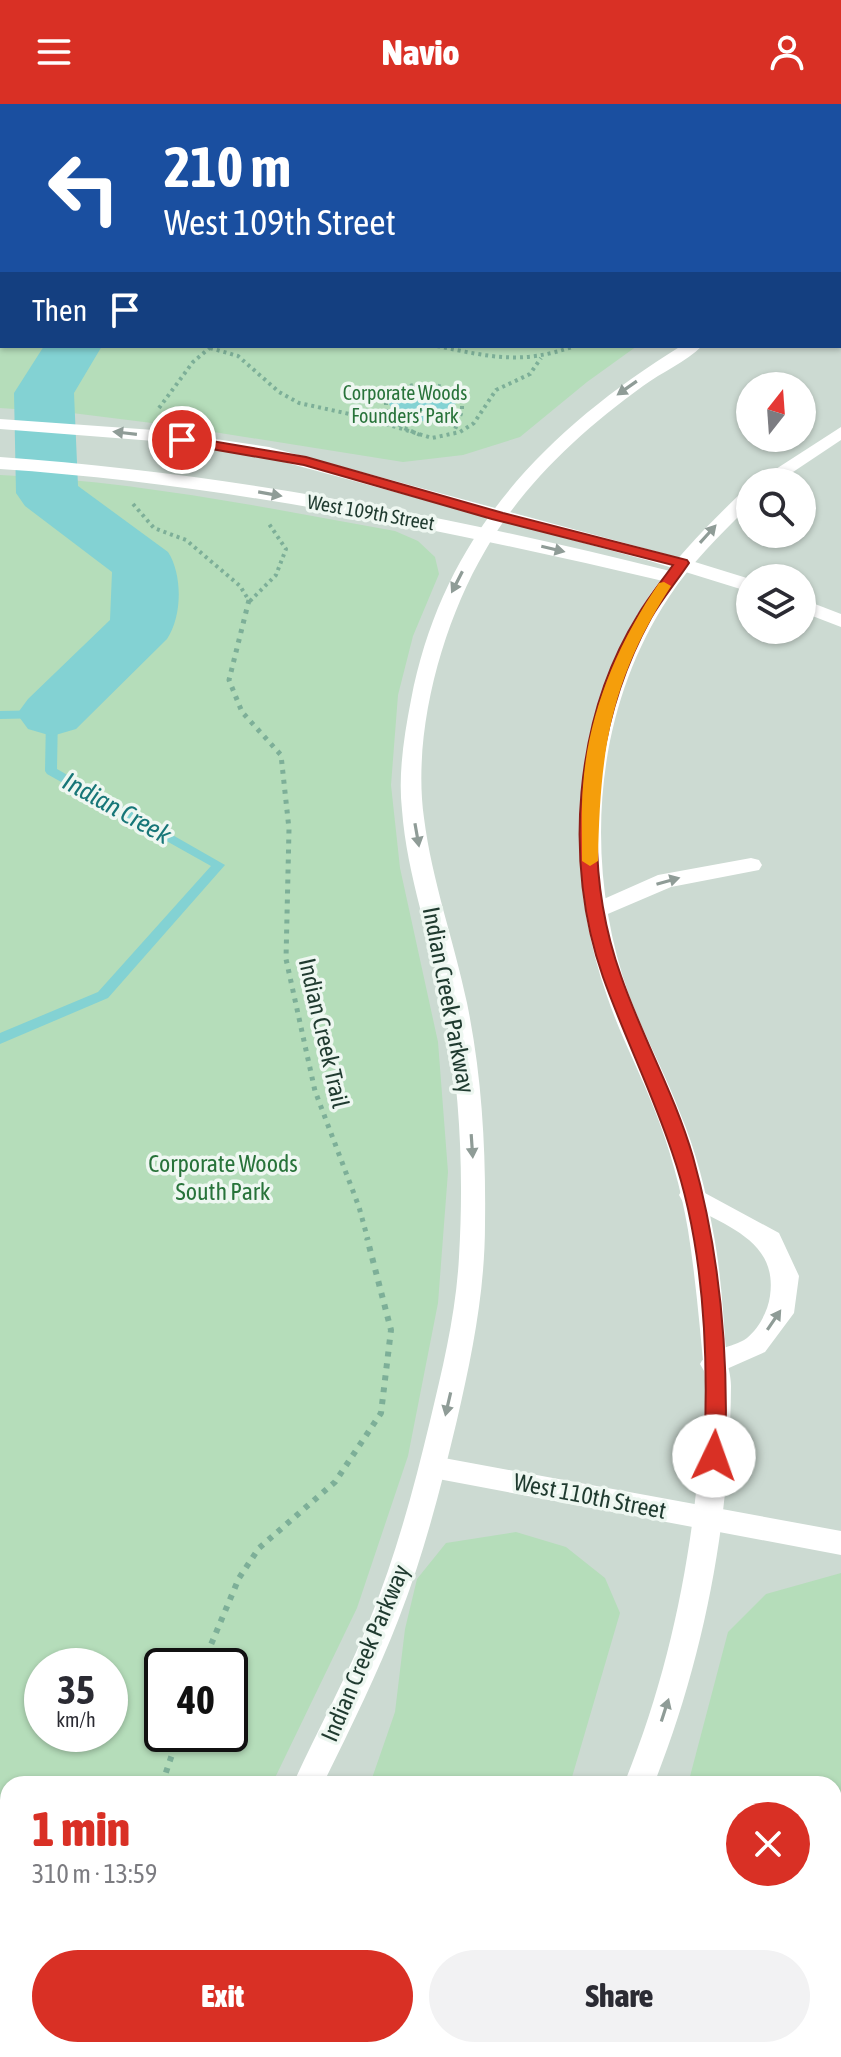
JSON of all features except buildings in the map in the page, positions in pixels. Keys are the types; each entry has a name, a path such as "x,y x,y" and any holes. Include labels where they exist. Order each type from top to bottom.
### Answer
{"street":[{"name":"Indian Creek Parkway","path":"312,1776 352,1697 413,1536 457,1365 467,1291 474,1173 468,1086 455,1004 424,876 413,813 414,752 420,697 432,645 454,586 491,525 537,465 579,425 623,391 690,348"},
{"name":"West 109th Street","path":"0,424 78,428 202,443 306,461 491,525 736,582"},
{"path":"786,468 841,432"},
{"name":"West 109th Street","path":"0,463 87,469 193,482 491,525"},
{"path":"642,1776 690,1623 709,1518 718,1381 713,1364 711,1305 699,1220 682,1153 611,975 596,911 589,853 591,784 602,719 621,665 644,616 676,570 736,507"},
{"path":"816,611 841,621"},
{"path":"596,911 666,880 751,865"},
{"path":"692,1195 770,1240 786,1276 781,1313 756,1345 713,1364"},
{"name":"West 110th Street","path":"433,1467 841,1543"}],"path":[{"path":"156,416 161,402 193,362 210,348"},
{"path":"214,348 240,356 290,399 367,418 407,435 422,436 454,433 474,423 490,397 507,384 524,380 536,371 541,358"},
{"path":"446,348 489,357 541,358 569,348"},
{"path":"422,436 402,427 386,413 386,396 405,384 432,382 454,389 462,399 462,411 454,433"},
{"path":"129,500 154,528 186,540 240,586 250,601 276,575 286,549 267,521"},
{"name":"Indian Creek Trail","path":"210,1648 239,1578 259,1548 335,1482 381,1413 391,1330 359,1207 315,1091 286,959 289,829 281,755 242,712 229,680 250,601"},
{"path":"165,1776 173,1752"}],"shaded area":[{"path":"0,348 841,348 841,1776 0,1776"}],"green space":[{"name":"Corporate Woods Founders' Park","path":"0,348 634,348 520,437 463,455 403,462 176,426 0,408"},
{"name":"Corporate Woods South Park","path":"0,475 149,489 395,531 418,541 435,557 439,574 413,636 398,695 391,785 400,868 438,1042 448,1172 438,1303 408,1456 357,1608 276,1776 0,1776"},
{"path":"516,1532 566,1547 605,1578 620,1613 572,1776 373,1776 395,1712 405,1629 417,1579 446,1543"},
{"path":"841,1573 841,1776 690,1776 728,1632 766,1594"}],"water":[{"path":"416,386 444,389 456,401 453,412 427,422 396,415 389,404 393,396 403,389"}],"waterway":[{"name":"Indian Creek","path":"52,714 143,625 145,566 47,493 44,393 72,348"},
{"name":"Indian Creek","path":"0,715 52,714 51,771 219,865 103,995 0,1039"}],"slow traffic":[{"path":"590,861 591,784 602,719 621,665 644,616 664,586"}],"route":[{"path":"182,440 306,461 498,516 682,563 644,616 621,665 602,719 591,784 589,853 596,911 611,975 682,1153 699,1220 711,1305 713,1364 718,1381 714,1456"}]}
